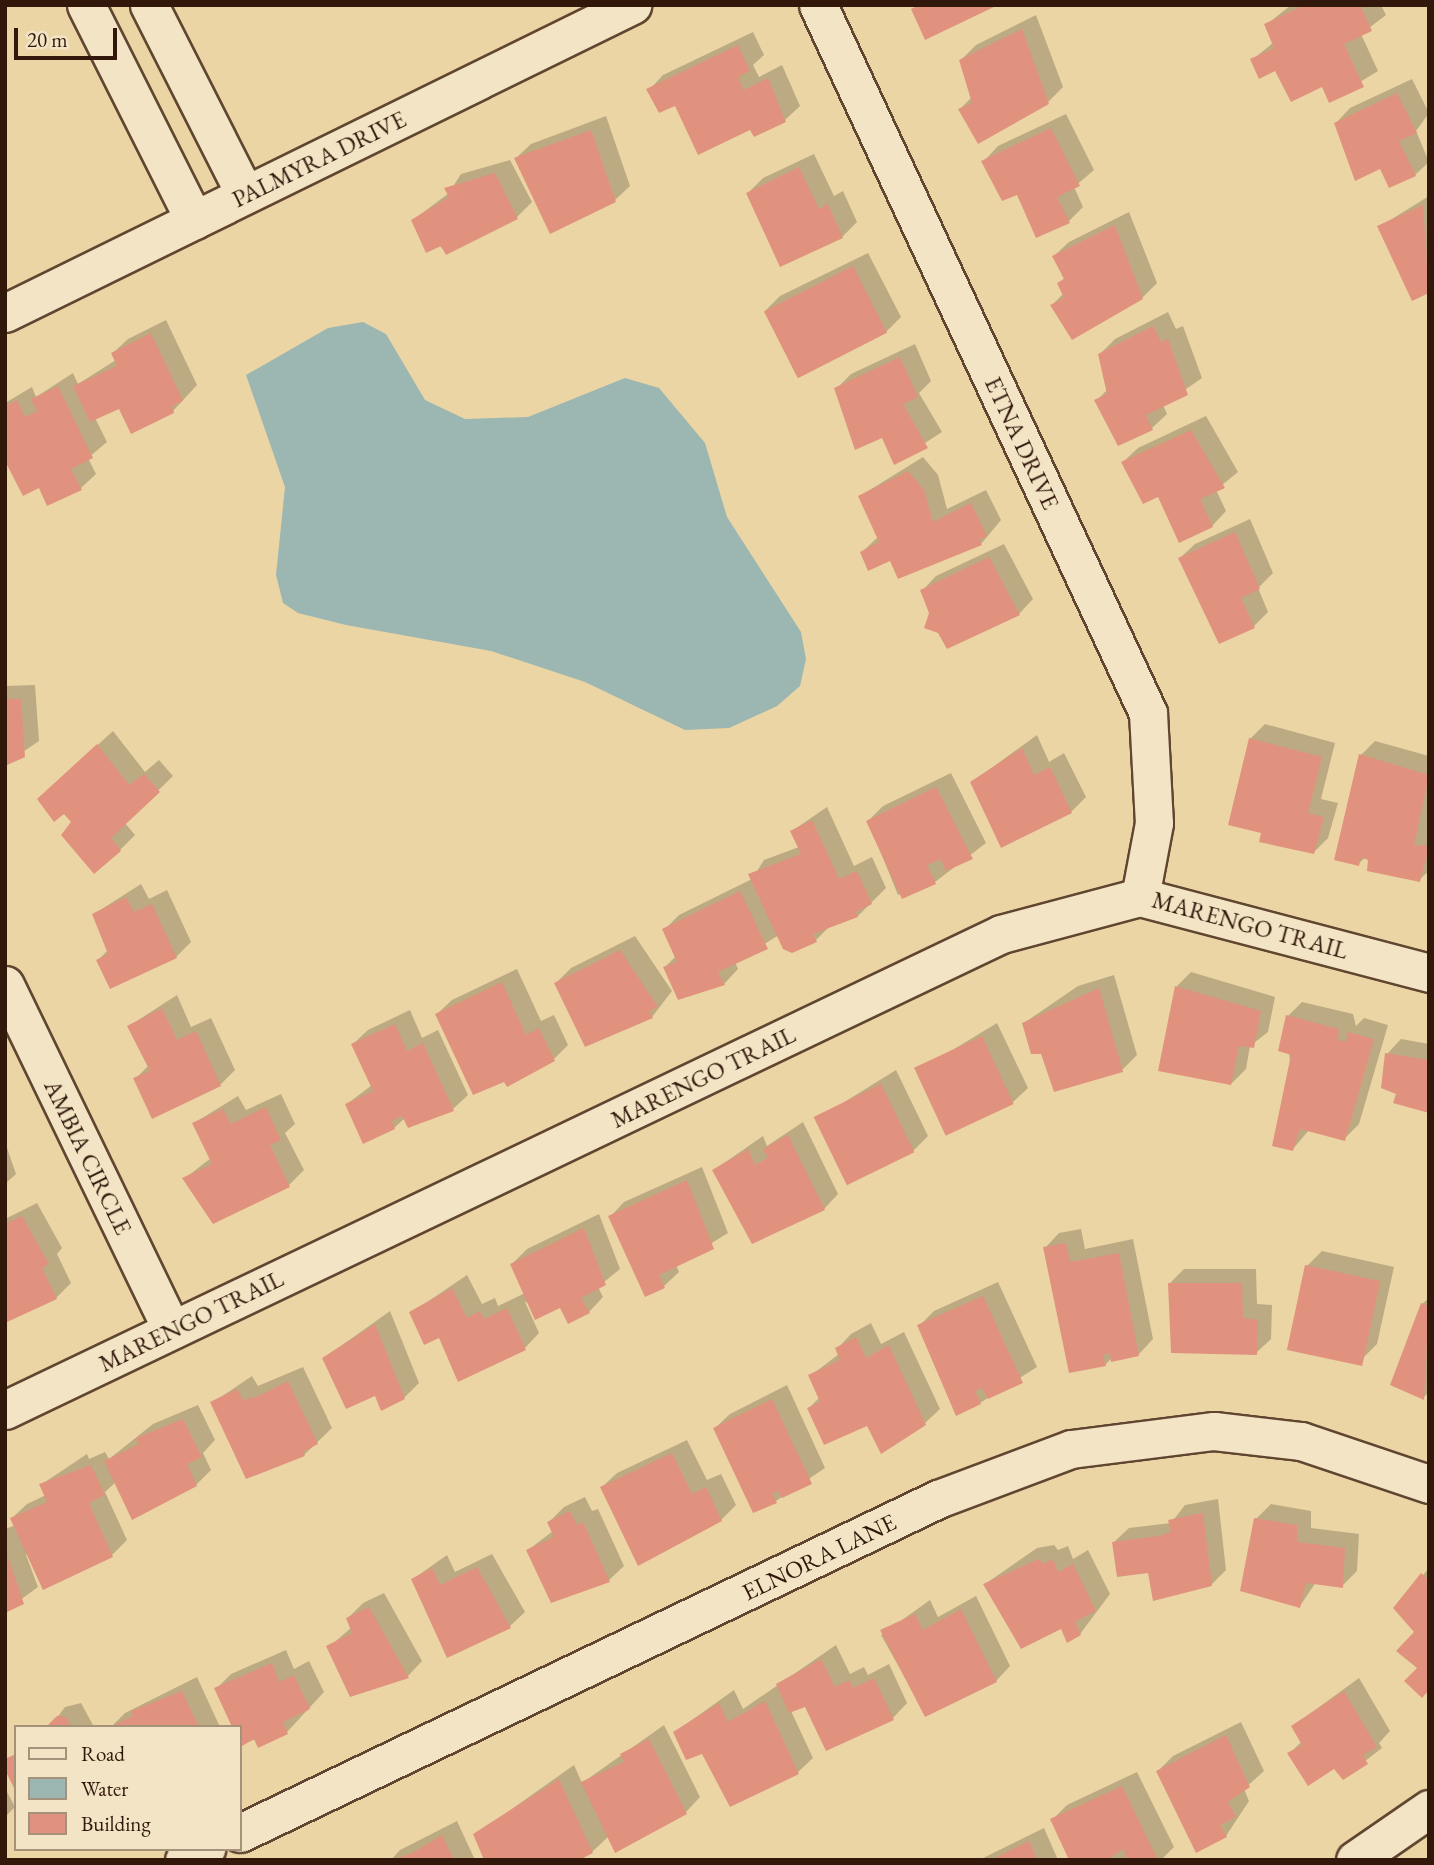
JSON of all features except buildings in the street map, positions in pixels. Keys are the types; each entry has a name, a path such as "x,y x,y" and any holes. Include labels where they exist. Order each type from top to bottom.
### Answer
{"street":[{"path":"86,5 194,220"},
{"path":"149,5 245,194"},
{"name":"PALMYRA DRIVE","path":"5,313 632,5"},
{"name":"ETNA DRIVE","path":"818,5 1148,713 1154,823 1140,897"},
{"name":"MARENGO TRAIL","path":"5,1410 1002,934 1140,897 1429,973"},
{"name":"AMBIA CIRCLE","path":"5,985 172,1330"},
{"name":"ELNORA LANE","path":"242,1832 938,1499 1071,1449 1214,1431 1300,1441 1429,1484"},
{"path":"1355,1860 1429,1809"},
{"path":"184,1860 202,1851"}],"water":[{"path":"363,322 386,334 425,400 465,419 528,417 625,378 659,388 705,443 727,517 801,632 806,659 800,686 777,706 729,728 685,730 585,682 491,651 346,625 298,613 283,603 276,575 285,487 246,375 328,328"}]}
